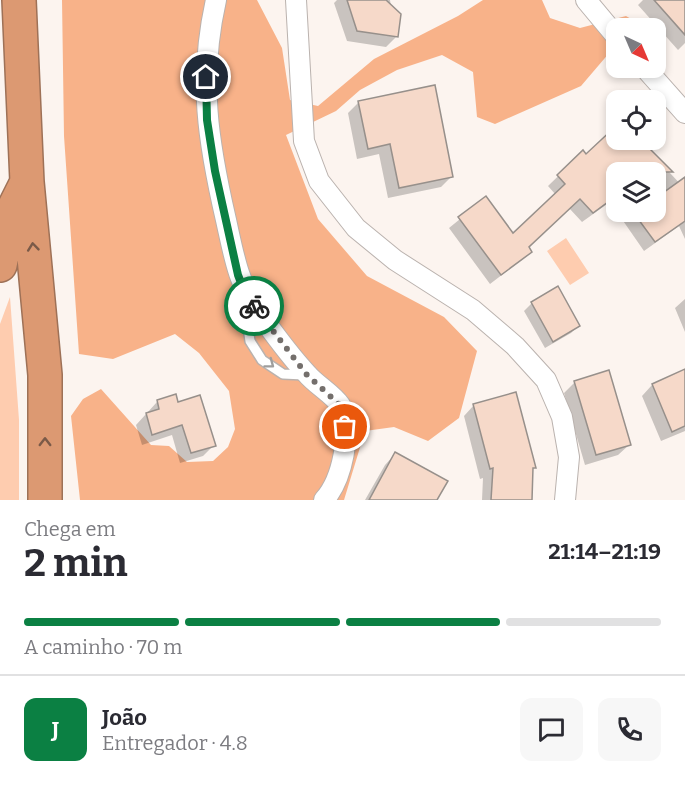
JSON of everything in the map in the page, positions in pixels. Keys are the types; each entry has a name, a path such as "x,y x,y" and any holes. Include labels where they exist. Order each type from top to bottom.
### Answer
{"highway":[{"path":"19,0 27,182 45,375 45,500"},
{"path":"0,264 10,216 27,182"}],"street":[{"path":"216,0 209,30 206,77 207,120 230,241 245,293 307,375 340,405 345,427 344,451 340,473 331,493 324,500"},
{"path":"296,0 304,141 319,181 356,228 395,260 473,310 515,346 546,380 562,417 569,457 566,500"},
{"path":"586,0 606,24"},
{"path":"654,78 685,114"}],"shaded area":[{"path":"62,0 257,0 282,48 290,100 318,106 374,59 458,16 483,0 542,0 550,18 580,28 606,21 606,57 581,86 495,124 477,117 473,72 442,55 397,70 360,90 336,111 286,135 318,219 367,276 444,317 477,351 459,418 428,441 394,427 365,431 344,500 80,500 71,416 83,399 101,389 151,445 169,446 187,462 213,461 228,447 235,429 229,391 199,353 175,334 113,359 79,354 64,136"},
{"path":"566,238 589,273 570,285 547,251"},
{"path":"10,297 19,420 19,500 0,500 0,324"}],"building":[{"path":"347,0 386,0 401,14 398,37 357,31"},
{"path":"654,0 685,0 685,35"},
{"path":"435,85 453,177 399,188 390,144 368,149 358,101"},
{"path":"606,135 606,150 651,150 663,162 606,162 606,203 593,213 580,199 529,247 532,252 501,275 458,217 486,196 513,233 565,184 557,175 583,150 586,154"},
{"path":"666,165 673,172 666,172"},
{"path":"685,177 685,221 655,242 640,222 666,222 666,191"},
{"path":"558,286 580,326 553,342 531,302"},
{"path":"685,369 685,426 672,432 652,384"},
{"path":"609,370 631,445 596,455 574,381"},
{"path":"516,392 536,468 533,468 532,500 491,500 493,468 490,469 473,404"},
{"path":"176,394 178,402 200,395 216,446 191,453 182,425 152,435 146,413 159,409 157,400"},
{"path":"395,452 448,481 437,500 369,500"}],"way so far":[{"path":"254,306 307,375 340,405 345,427"}],"route":[{"path":"206,77 207,120 215,171 238,275 245,293 254,306"}]}
